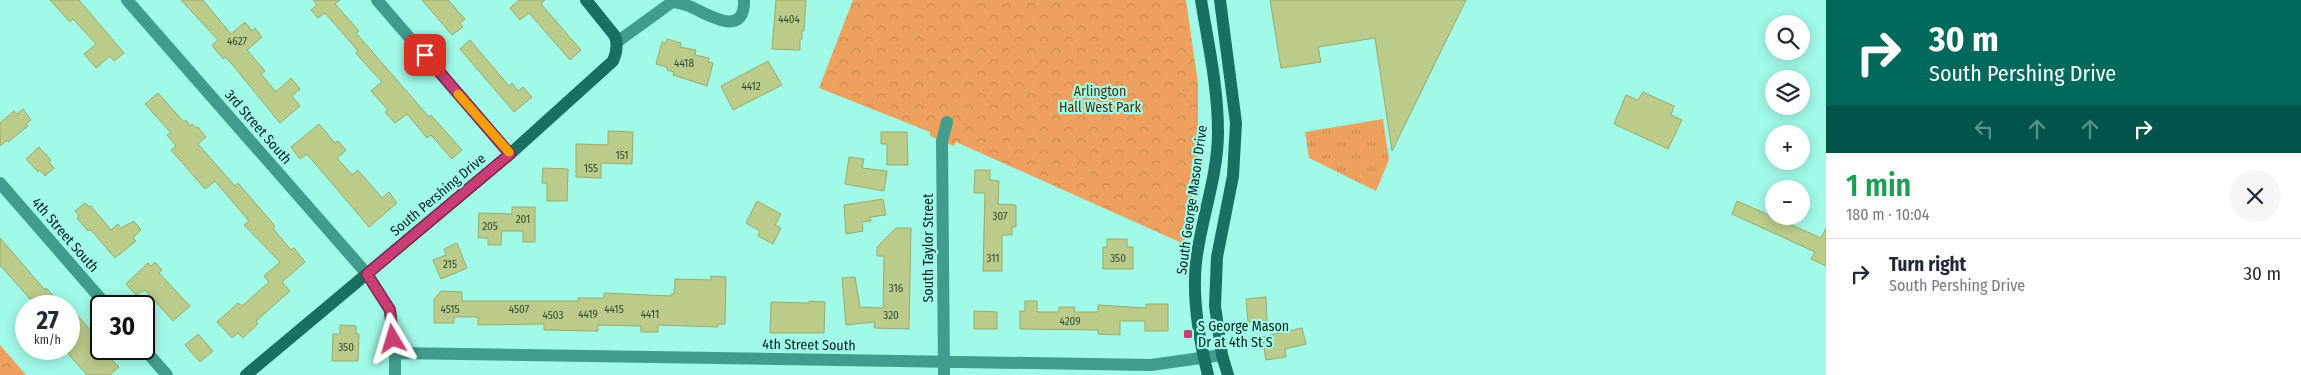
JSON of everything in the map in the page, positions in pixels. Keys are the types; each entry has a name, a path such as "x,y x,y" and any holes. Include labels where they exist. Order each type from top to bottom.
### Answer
{"main road":[{"path":"586,0 609,27 617,42"},
{"name":"South George Mason Drive","path":"1200,0 1213,75 1218,132 1212,180 1196,264 1198,323 1208,375"},
{"path":"1220,0 1236,122 1232,176 1216,257 1215,306 1222,355 1228,375"},
{"name":"South Pershing Drive","path":"246,375 510,154 613,61 617,53 617,42"}],"street":[{"name":"3rd Street South","path":"127,0 367,274 390,310 395,353 395,375"},
{"path":"377,0 510,154"},
{"path":"617,42 663,7 674,1 687,5 720,21 729,22 740,16 744,8 744,0"},
{"name":"South Taylor Street","path":"944,369 942,141 947,122"},
{"name":"4th Street South","path":"0,183 97,295"},
{"name":"4th Street South","path":"395,353 944,369 1151,364 1222,355"},
{"path":"154,360 167,375"}],"green space":[{"name":"Arlington Hall West Park","path":"853,0 1186,0 1198,83 1198,164 1184,244 956,142 954,146 930,136 930,132 819,88"},
{"path":"1383,119 1389,160 1376,191 1309,158 1305,132"},
{"path":"0,345 26,375 0,375"}],"building":[{"path":"50,0 79,0 124,53 114,61 110,56 96,68 84,54 96,44 73,19 70,22"},
{"path":"181,0 203,0 231,34 245,22 252,31 255,28 262,37 247,50 265,71 261,74 276,92 291,78 300,89 292,96 300,106 280,123 231,63 225,57 223,59 212,45 218,40"},
{"path":"313,0 340,0 335,4 359,31 356,33 429,117 431,115 462,150 452,159 431,135 427,138 407,114 395,123 385,112 388,110 371,91 382,82 360,58 356,53 358,51 325,13 318,18 311,10 317,5"},
{"path":"422,0 448,0 465,19 460,23 463,27 452,35"},
{"path":"519,0 545,0 541,4 581,50 570,60 529,13 520,20 510,8"},
{"path":"776,0 806,0 804,31 802,31 802,39 800,39 800,50 772,49"},
{"path":"1270,0 1466,0 1392,151 1375,38 1318,47 1321,62 1281,68"},
{"path":"667,39 681,43 680,47 696,50 695,55 709,58 708,62 713,63 707,86 673,75 674,72 667,70 667,67 656,64 662,42 666,43"},
{"path":"470,40 509,86 512,83 518,91 523,87 532,97 514,112 460,49"},
{"path":"768,61 782,85 733,110 721,86"},
{"path":"1643,92 1674,106 1671,115 1682,120 1668,149 1614,124 1626,95 1638,100"},
{"path":"158,93 184,122 186,120 190,126 192,124 196,128 198,127 206,137 198,144 235,186 238,183 275,226 273,228 291,250 294,248 305,262 282,282 290,291 256,321 258,324 243,338 238,333 232,338 217,322 238,303 242,306 269,282 264,276 280,262 244,225 249,221 215,181 205,189 171,150 176,146 167,135 171,133 145,104"},
{"path":"23,109 31,120 26,124 28,126 0,146 0,123 14,111 17,114"},
{"path":"319,124 335,143 338,141 346,150 337,158 352,175 358,170 382,198 389,192 397,203 369,227 307,154 300,159 291,147"},
{"path":"608,131 633,132 632,164 601,163 601,178 576,177 576,144 608,145"},
{"path":"881,132 907,132 908,165 887,165 887,144 881,144"},
{"path":"39,147 51,160 49,162 54,168 45,176 40,170 38,172 26,159"},
{"path":"849,157 864,159 862,168 887,171 884,191 845,184"},
{"path":"543,168 568,169 567,201 547,201 547,183 542,183"},
{"path":"975,170 990,170 990,180 999,181 998,204 1016,205 1016,227 1012,227 1012,235 1002,235 1002,271 983,271 985,193 974,193"},
{"path":"883,199 886,215 870,217 871,221 862,222 863,231 846,234 844,205"},
{"path":"757,201 781,214 775,225 781,228 773,244 758,236 760,231 746,223"},
{"path":"1737,201 1765,213 1765,225 1791,225 1821,238 1826,228 1826,266 1811,259 1815,252 1732,214"},
{"path":"85,203 89,207 91,206 111,230 118,224 121,228 134,221 141,230 133,238 136,241 115,258 91,230 88,231 77,218 79,216 75,211"},
{"path":"512,207 535,207 535,242 523,242 523,231 502,231 501,245 488,245 488,238 478,238 479,213 512,214"},
{"path":"896,228 911,228 909,329 874,328 875,322 846,325 842,278 855,277 860,307 883,308 884,256 877,256 877,247"},
{"path":"0,238 45,290 46,288 53,295 26,295 0,265"},
{"path":"1107,239 1127,239 1127,247 1133,247 1133,269 1103,269 1103,247 1107,247"},
{"path":"457,243 467,268 441,279 433,260 446,255 444,249"},
{"path":"155,262 162,270 159,273 190,306 173,321 155,301 155,295 150,295 145,290 136,295 126,284 148,263 151,266"},
{"path":"711,276 726,277 725,324 718,324 718,327 658,325 658,332 641,332 641,326 598,325 598,331 544,330 544,324 478,325 478,317 454,317 454,323 434,323 434,299 441,291 462,292 462,301 578,301 578,298 604,298 604,293 671,296 671,294 674,294 675,279 711,280"},
{"path":"1266,297 1267,321 1248,322 1246,299"},
{"path":"809,301 825,302 824,333 770,333 771,302 809,303"},
{"path":"1025,301 1037,301 1037,312 1059,312 1059,307 1075,307 1074,312 1098,312 1098,305 1146,308 1146,304 1168,304 1168,331 1145,331 1145,321 1120,321 1120,335 1098,334 1098,330 1020,329 1020,311 1025,311"},
{"path":"974,311 997,312 997,329 974,329"},
{"path":"80,318 90,330 90,360 112,360 119,367 110,375 87,375 74,360 80,360"},
{"path":"340,325 356,326 356,334 359,334 358,361 332,361 333,334 340,334"},
{"path":"1302,328 1306,344 1285,349 1286,357 1266,360 1262,337"},
{"path":"198,334 213,351 200,362 185,345"}],"slow traffic":[{"path":"458,94 509,152"}],"place":[{"name":"S George Mason Dr at 4th St S","path":"1188,334"}],"route":[{"path":"393,339 390,310 367,274 510,154 425,55"}]}
